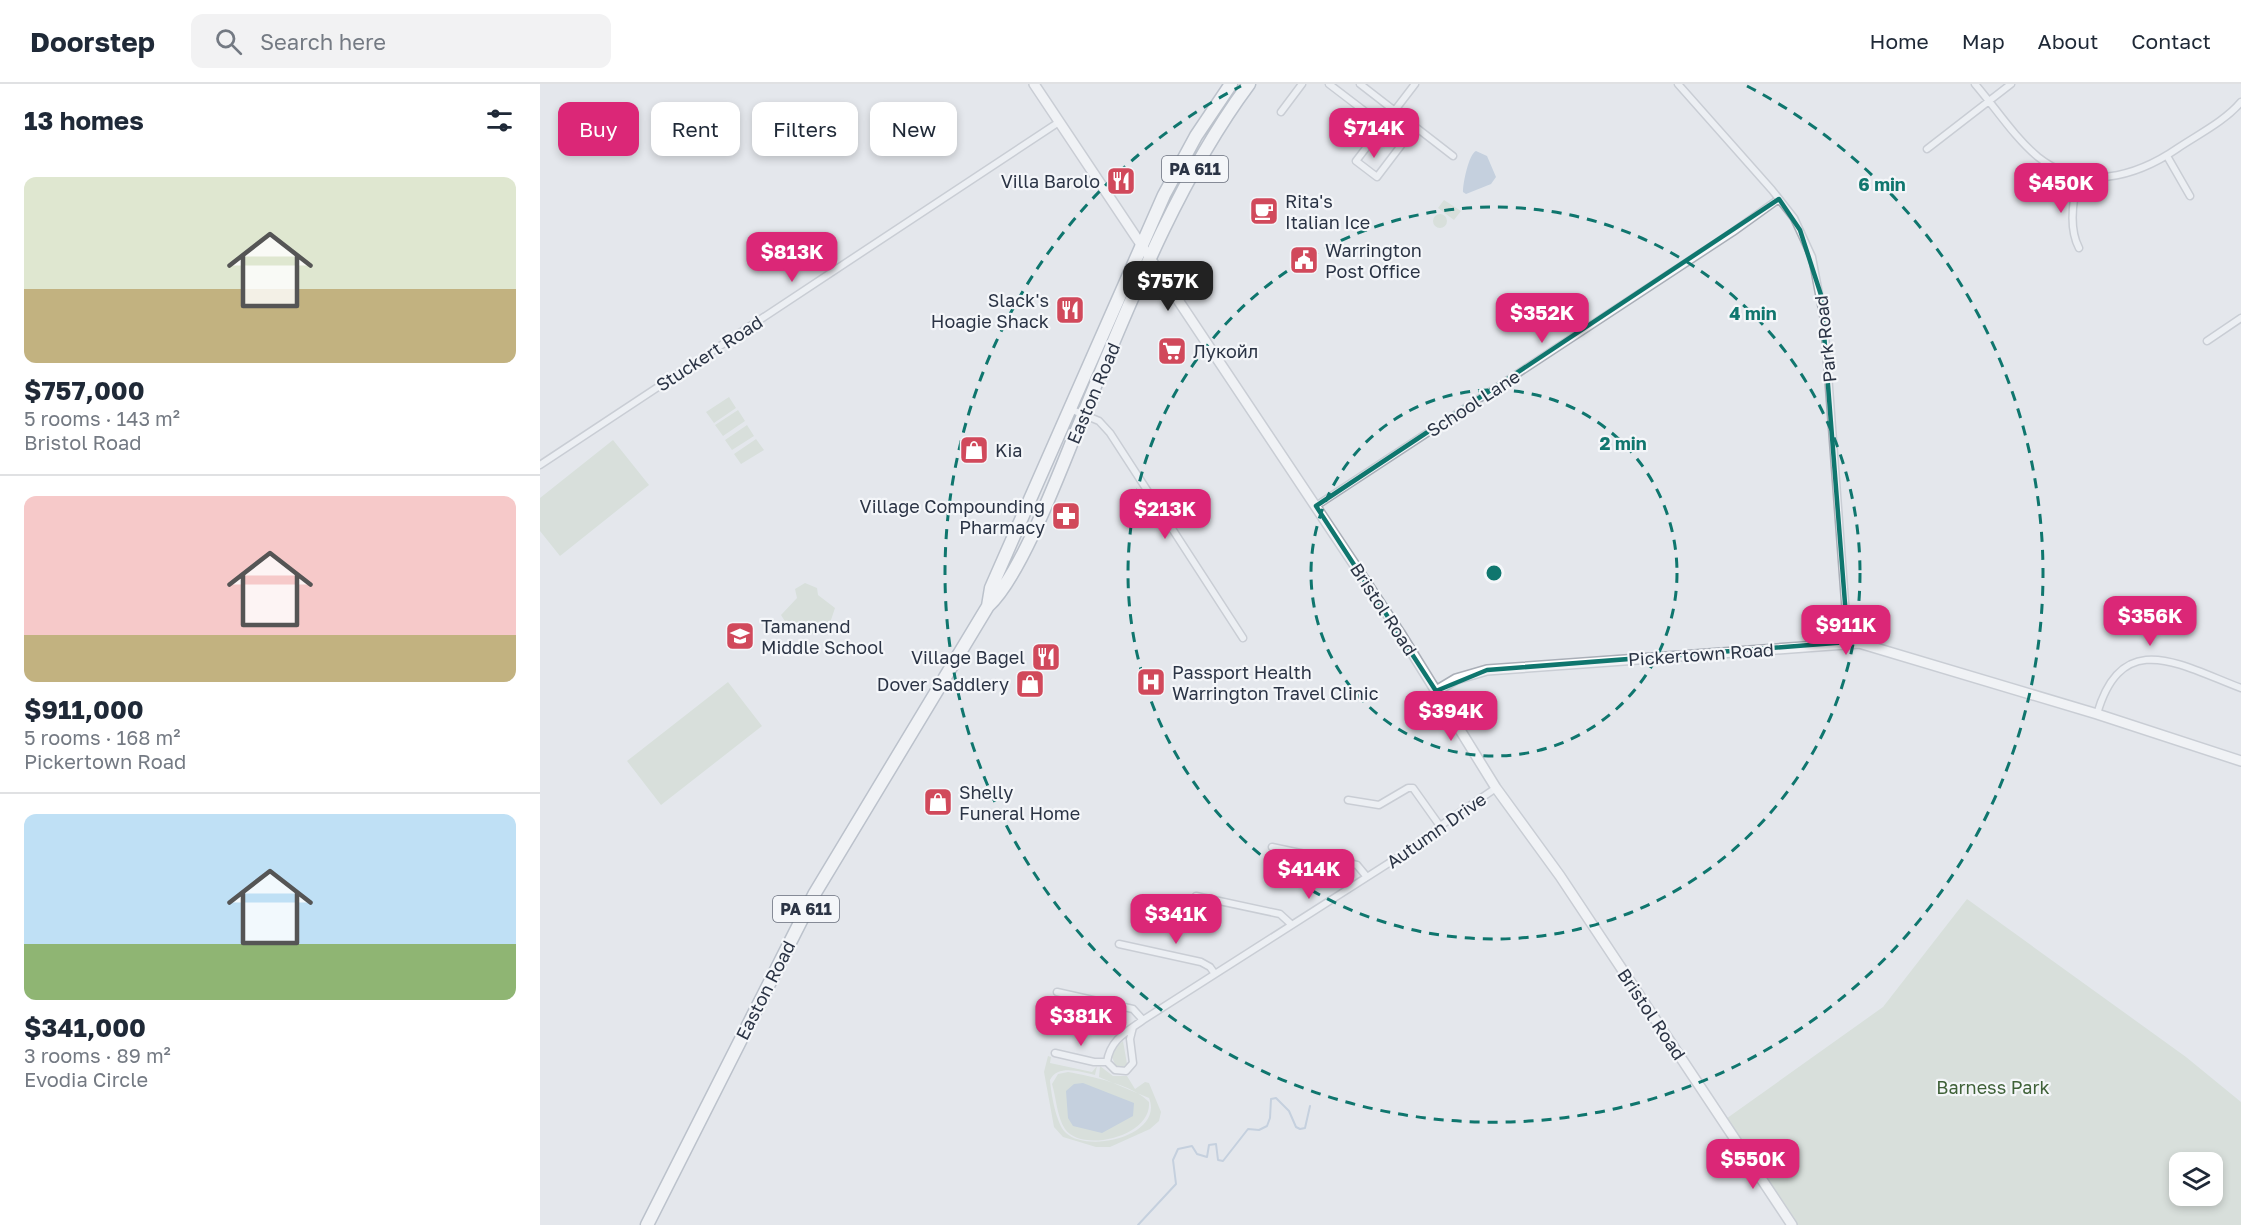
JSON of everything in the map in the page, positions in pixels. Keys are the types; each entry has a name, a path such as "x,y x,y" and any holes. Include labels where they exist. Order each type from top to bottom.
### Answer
{"highway":[{"name":"Easton Road","path":"988,606 991,588 1141,246 1178,168 1231,84"},
{"name":"Easton Road","path":"646,1225 815,893 988,606 1004,589 1058,477 1151,261 1195,169 1249,84"}],"main road":[{"name":"Bristol Road","path":"1034,84 1316,506 1496,788 1560,876 1792,1225"},
{"name":"Pickertown Road","path":"1436,691 1456,679 1487,670 1848,642 1859,643 2097,714 2241,761"}],"street":[{"path":"1281,112 1302,84"},
{"path":"1360,84 1453,156"},
{"path":"1415,84 1356,161 1377,177 1415,127"},
{"name":"Park Road","path":"1678,84 1779,199 1800,230 1812,257 1821,295 1848,642"},
{"path":"1974,84 2038,156 2054,167 2079,176 2122,175 2166,156 2227,116 2241,104"},
{"path":"1927,148 2011,84"},
{"path":"1333,85 1384,126"},
{"name":"Stuckert Road","path":"540,465 1059,122"},
{"path":"2166,156 2190,196"},
{"path":"2079,176 2073,219 2074,235 2079,248"},
{"name":"School Lane","path":"1316,506 1723,239 1779,199"},
{"path":"2207,341 2241,318"},
{"path":"1070,409 1099,421 1110,433 1243,638"},
{"path":"2097,714 2103,692 2114,676 2122,668 2141,660 2164,660 2241,688"},
{"path":"1348,800 1379,805 1408,788 1413,788 1440,826"},
{"name":"Autumn Drive","path":"1107,1062 1114,1042 1133,1027 1425,840 1440,826 1496,788"},
{"path":"1272,847 1357,865 1367,877"},
{"path":"1196,896 1280,914 1292,925"},
{"path":"1119,945 1204,963 1215,974"},
{"path":"1057,992 1132,1009 1143,1020"},
{"path":"1054,1053 1095,1062 1107,1062 1117,1071 1126,1071 1131,1067 1133,1060 1130,1038 1133,1027"}],"highlighted area":[{"path":"1779,199 1800,230 1821,295 1848,642 1487,670 1436,691 1316,506"}],"green space":[{"path":"1444,200 1461,211 1454,220 1438,208"},
{"path":"1440,214 1445,216 1447,221 1445,226 1440,228 1435,226 1433,221 1435,216"},
{"path":"729,397 736,408 714,423 706,412"},
{"path":"738,410 745,421 723,436 715,425"},
{"path":"747,425 754,436 732,450 725,440"},
{"path":"756,439 764,450 741,464 734,454"},
{"path":"613,440 649,485 560,556 540,531 540,498"},
{"path":"805,583 817,588 818,595 835,608 829,626 822,631 802,634 791,627 781,615 797,598 795,589"},
{"path":"728,682 762,726 661,805 627,761"},
{"name":"Barness Park","path":"1967,899 2186,1057 2241,1102 2241,1225 1792,1225 1723,1121 1883,1007"},
{"path":"1123,1041 1127,1064 1122,1068 1116,1067 1112,1057 1117,1046"},
{"path":"1048,1056 1051,1057 1050,1063 1092,1072 1097,1066 1095,1075 1064,1071 1058,1072 1050,1080 1057,1116 1066,1133 1077,1139 1091,1142 1106,1141 1135,1131 1146,1122 1151,1111 1149,1098 1099,1077 1100,1066 1113,1076 1127,1076 1135,1089 1145,1082 1149,1083 1161,1112 1159,1121 1150,1129 1110,1147 1096,1147 1063,1137 1054,1127 1044,1072"},
{"path":"1068,1072 1111,1082 1133,1091 1149,1102 1147,1114 1128,1132 1114,1138 1085,1140 1073,1136 1062,1124 1052,1084 1058,1074"}],"water":[{"path":"1476,151 1487,156 1496,177 1491,184 1466,194 1463,192 1465,175 1471,157"},
{"path":"1083,1083 1134,1103 1133,1116 1102,1133 1073,1126 1068,1118 1066,1091 1074,1084"}],"waterway":[{"path":"1138,1225 1176,1184 1173,1160 1178,1149 1192,1146 1197,1154 1207,1157 1209,1145 1216,1144 1218,1160 1223,1161 1248,1129 1259,1130 1267,1126 1271,1099 1276,1098 1289,1111 1296,1127 1300,1129 1305,1128 1310,1106"}],"place":[{"name":"Villa Barolo","path":"1121,181"},
{"name":"Rita's Italian Ice","path":"1264,211"},
{"name":"Warrington Post Office","path":"1304,260"},
{"name":"Slack's Hoagie Shack","path":"1070,310"},
{"name":"Лукойл","path":"1172,351"},
{"name":"Kia","path":"974,450"},
{"name":"Village Compounding Pharmacy","path":"1066,516"},
{"name":"Tamanend Middle School","path":"740,636"},
{"name":"Village Bagel","path":"1046,657"},
{"name":"Passport Health Warrington Travel Clinic","path":"1151,682"},
{"name":"Dover Saddlery","path":"1030,684"},
{"name":"Shelly Funeral Home","path":"938,802"}]}
